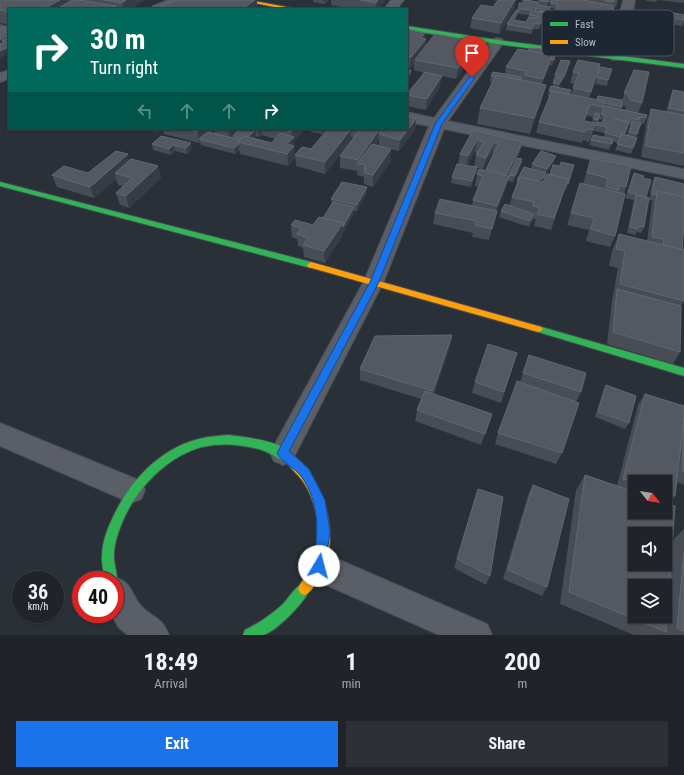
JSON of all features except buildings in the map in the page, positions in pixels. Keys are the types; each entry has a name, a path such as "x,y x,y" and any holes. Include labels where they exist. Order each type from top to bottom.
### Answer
{"street":[{"path":"159,8 178,0"},
{"path":"240,0 288,8"},
{"path":"391,8 398,0"},
{"path":"627,10 629,0"},
{"path":"408,28 542,48"},
{"path":"283,453 374,282 438,124 497,42"},
{"path":"609,56 684,66"},
{"path":"408,117 684,174"},
{"path":"0,184 374,282 684,372"},
{"path":"0,434 131,490"},
{"path":"110,571 108,554 114,520 131,490 151,468 175,452 202,442 229,438 255,441 283,453 305,472 320,500 324,532 319,566 298,600 269,626 250,635"},
{"path":"319,566 476,635"},
{"path":"124,607 130,617 153,635"}],"traffic: fast":[{"path":"408,28 542,48"},
{"path":"606,56 684,66"},
{"path":"0,184 311,265"},
{"path":"538,329 684,372"},
{"path":"109,571 108,553 114,528 125,504 139,483 158,465 179,452 202,443 228,439 264,446 277,451 290,459"},
{"path":"250,635 280,616 304,589"}],"traffic: slow":[{"path":"240,0 288,8"},
{"path":"311,265 538,329"},
{"path":"290,459 308,480 320,508 323,523 323,553 319,566 304,589"}],"route":[{"path":"319,566 324,532 320,500 305,472 283,453 374,282 438,124 472,77"}]}
